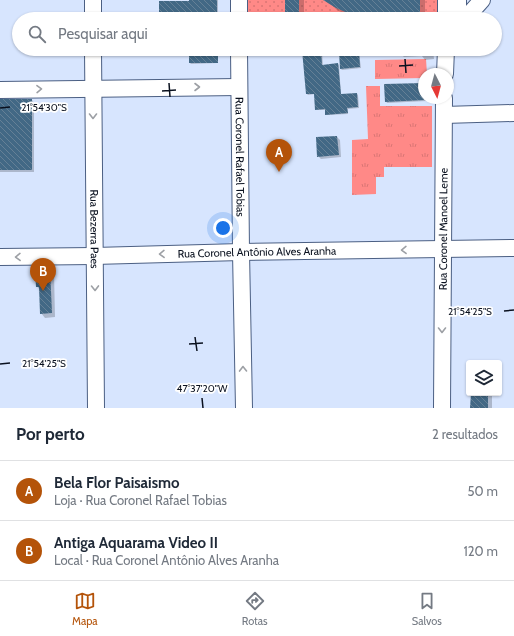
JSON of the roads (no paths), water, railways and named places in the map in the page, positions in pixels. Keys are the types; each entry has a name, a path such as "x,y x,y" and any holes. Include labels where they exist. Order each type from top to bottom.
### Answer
{"street":[{"path":"93,12 94,0"},
{"path":"239,12 240,0"},
{"path":"446,0 446,12"},
{"path":"458,0 458,12"},
{"path":"471,12 482,0"},
{"name":"Rua Bezerra Paes","path":"93,56 96,408"},
{"name":"Rua Coronel Rafael Tobias","path":"239,56 244,408"},
{"path":"445,68 446,56"},
{"path":"0,90 239,87"},
{"name":"Rua Coronel Manoel Leme","path":"442,408 444,104"},
{"path":"444,115 514,112"},
{"name":"Rua Coronel Antônio Alves Aranha","path":"0,257 514,248"}],"place":[{"name":"Bela Flor Paisaismo","path":"279,172"},
{"name":"Antiga Aquarama Video II","path":"43,291"}]}
